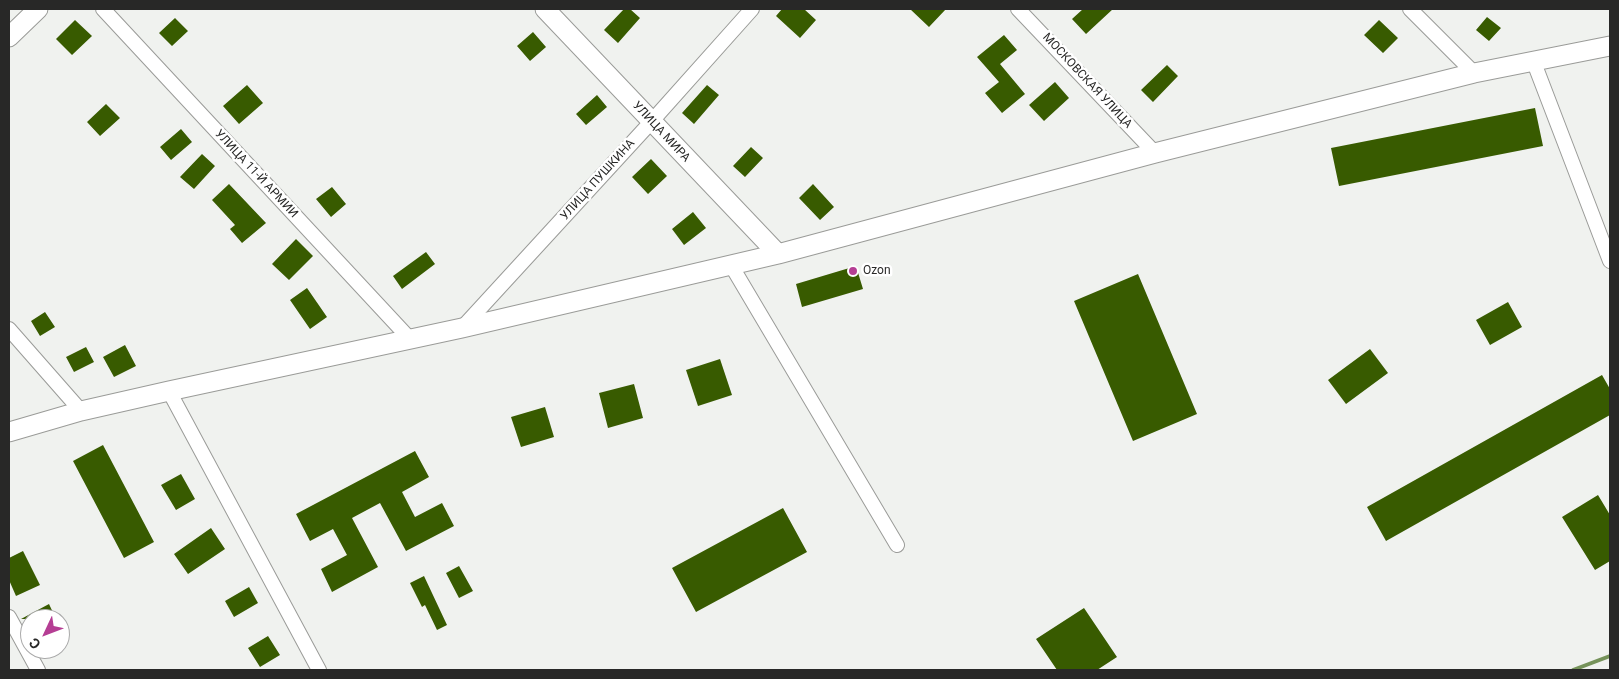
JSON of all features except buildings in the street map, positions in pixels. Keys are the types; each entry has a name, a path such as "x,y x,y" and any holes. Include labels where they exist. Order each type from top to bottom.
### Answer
{"main road":[{"path":"9,37 38,9"},
{"name":"УЛИЦА МИРА","path":"545,9 778,254"},
{"path":"9,432 81,411 169,390 462,328 778,254 1155,153 1474,73 1610,46"}],"street":[{"name":"УЛИЦА 11-Й АРМИИ","path":"103,9 409,338"},
{"name":"УЛИЦА ПУШКИНА","path":"462,328 752,9"},
{"name":"МОСКОВСКАЯ УЛИЦА","path":"1018,9 1155,153"},
{"path":"1410,9 1474,73"},
{"path":"1533,60 1610,261"},
{"path":"731,265 897,545"},
{"path":"9,330 81,411"},
{"path":"169,390 319,670"},
{"path":"9,617 38,670"}],"waterway":[{"path":"1573,670 1610,656"}],"place":[{"name":"Ozon","path":"853,271"}]}
